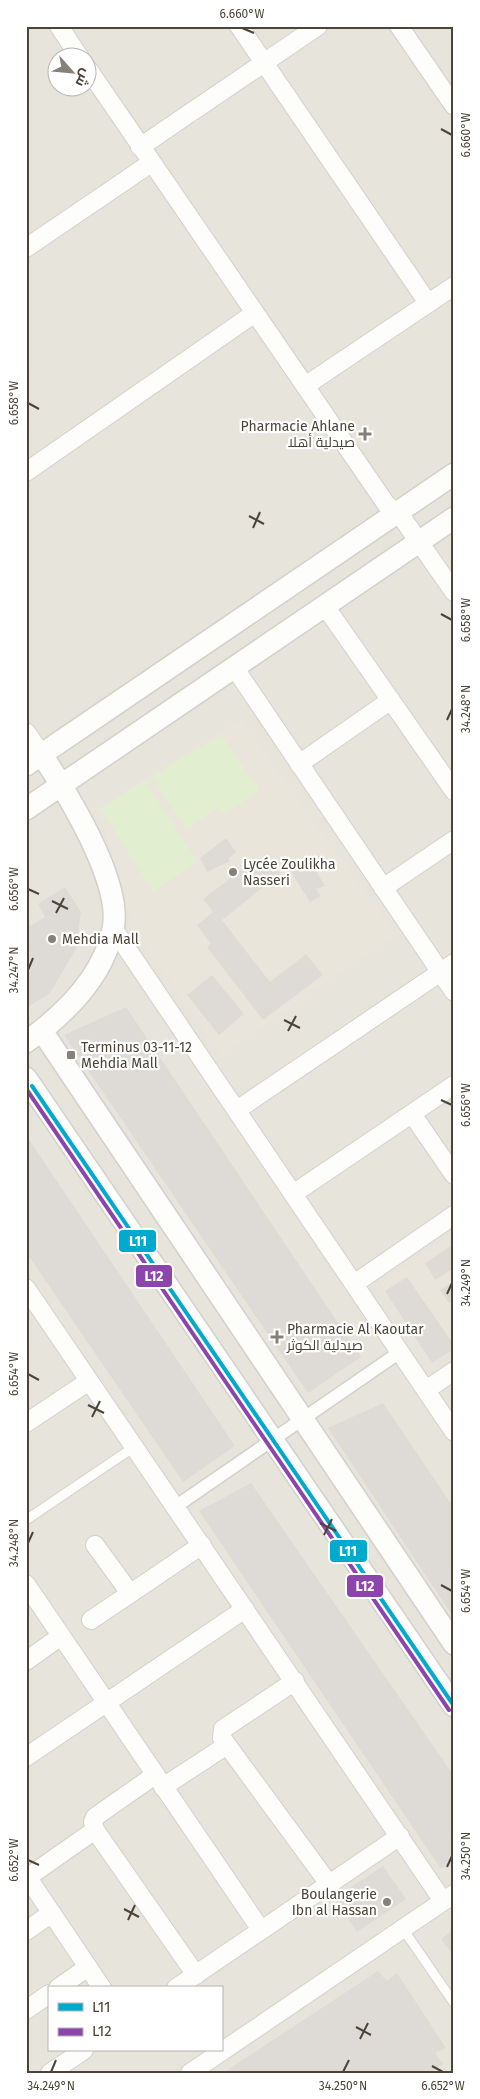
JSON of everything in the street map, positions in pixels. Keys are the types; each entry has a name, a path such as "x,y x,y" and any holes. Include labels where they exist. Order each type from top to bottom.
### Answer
{"street":[{"path":"59,26 73,48"},
{"path":"240,26 428,303"},
{"path":"140,148 318,26"},
{"path":"399,26 454,106"},
{"path":"98,84 386,504 403,519 454,592"},
{"path":"26,248 151,163"},
{"path":"305,386 454,286"},
{"path":"26,472 255,313"},
{"path":"34,760 454,474"},
{"path":"26,809 454,518"},
{"path":"325,606 454,791"},
{"path":"234,668 383,888 447,968 454,992"},
{"path":"299,764 391,700"},
{"path":"26,732 34,760 62,785 88,834 103,869 112,907 113,928 104,954 86,985 62,1013 34,1037 303,1419 454,1644"},
{"path":"383,888 454,840"},
{"path":"113,928 454,1432"},
{"path":"237,1110 447,968"},
{"path":"26,1078 454,1706"},
{"path":"293,1194 454,1085"},
{"path":"412,1114 454,1175"},
{"path":"354,1284 454,1215"},
{"path":"26,1288 400,1836 448,1898 222,2051"},
{"path":"176,1507 400,1352"},
{"path":"426,1390 454,1371"},
{"path":"26,1423 89,1381"},
{"path":"95,1545 130,1593"},
{"path":"91,1620 202,1545"},
{"path":"26,1584 261,1930"},
{"path":"26,1757 245,1609"},
{"path":"26,1661 61,1636"},
{"path":"295,1681 223,1729 222,1738 329,1884"},
{"path":"196,1975 95,1830 93,1822 94,1817 227,1745"},
{"path":"95,1830 27,1876 101,1986"},
{"path":"179,1986 400,1836"},
{"path":"26,1931 52,1913"},
{"path":"61,1986 88,1967"},
{"path":"26,2010 48,1995"},
{"path":"50,2073 81,2052"},
{"path":"190,2073 221,2052"}],"lane":[{"path":"26,1520 134,1447"},
{"path":"403,1929 454,2003"}],"shaded area":[{"path":"26,26 454,26 454,2073 26,2073"},
{"name":"Lycée Zoulikha Nasseri","path":"240,720 394,935 222,1054 138,935 97,809"},
{"path":"454,1233 454,1349 432,1363 380,1283"}],"green space":[{"path":"221,735 260,790 224,814 219,807 186,829 152,777"},
{"path":"145,781 197,861 153,892 101,809"}],"building":[{"path":"226,838 236,852 228,859 230,861 207,872 200,858"},
{"path":"256,859 263,865 270,860 280,874 222,920 270,982 306,954 323,975 263,1020 207,947 211,944 197,925 213,912 203,899"},
{"path":"302,865 305,870 313,866 325,886 316,889 321,896 310,902 291,872"},
{"name":"Mehdia Mall","path":"65,887 81,912 76,949 50,993 26,1008 26,929 45,917 38,904"},
{"path":"212,975 244,1014 219,1035 187,995"},
{"path":"126,1007 361,1357 308,1393 64,1035"},
{"path":"26,1135 235,1446 183,1482 26,1252"},
{"path":"454,1244 454,1268 435,1280 425,1263"},
{"path":"407,1277 454,1345 454,1349 432,1363 385,1291"},
{"path":"454,1281 454,1301 449,1303 440,1290"},
{"path":"383,1403 454,1508 454,1618 328,1428"},
{"path":"251,1483 454,1776 454,1860 441,1869 199,1511"},
{"path":"383,1866 406,1899 357,1932 334,1898"},
{"path":"454,1929 454,1956 441,1939"},
{"path":"378,1971 387,1981 397,1973 446,2048 435,2053 443,2064 430,2073 223,2073"}],"transit line":[{"name":"L11","path":"32,1086 454,1706"},
{"name":"L12","path":"27,1090 449,1710"}],"place":[{"name":"Pharmacie Ahlane صيدلية أهلا","path":"365,434"},
{"name":"Lycée Zoulikha Nasseri","path":"233,872"},
{"name":"Mehdia Mall","path":"52,939"},
{"name":"Terminus 03-11-12 Mehdia Mall","path":"71,1055"},
{"name":"Pharmacie Al Kaoutar صيدلية الكوثر","path":"277,1337"},
{"name":"Boulangerie Ibn al Hassan","path":"387,1902"}]}
